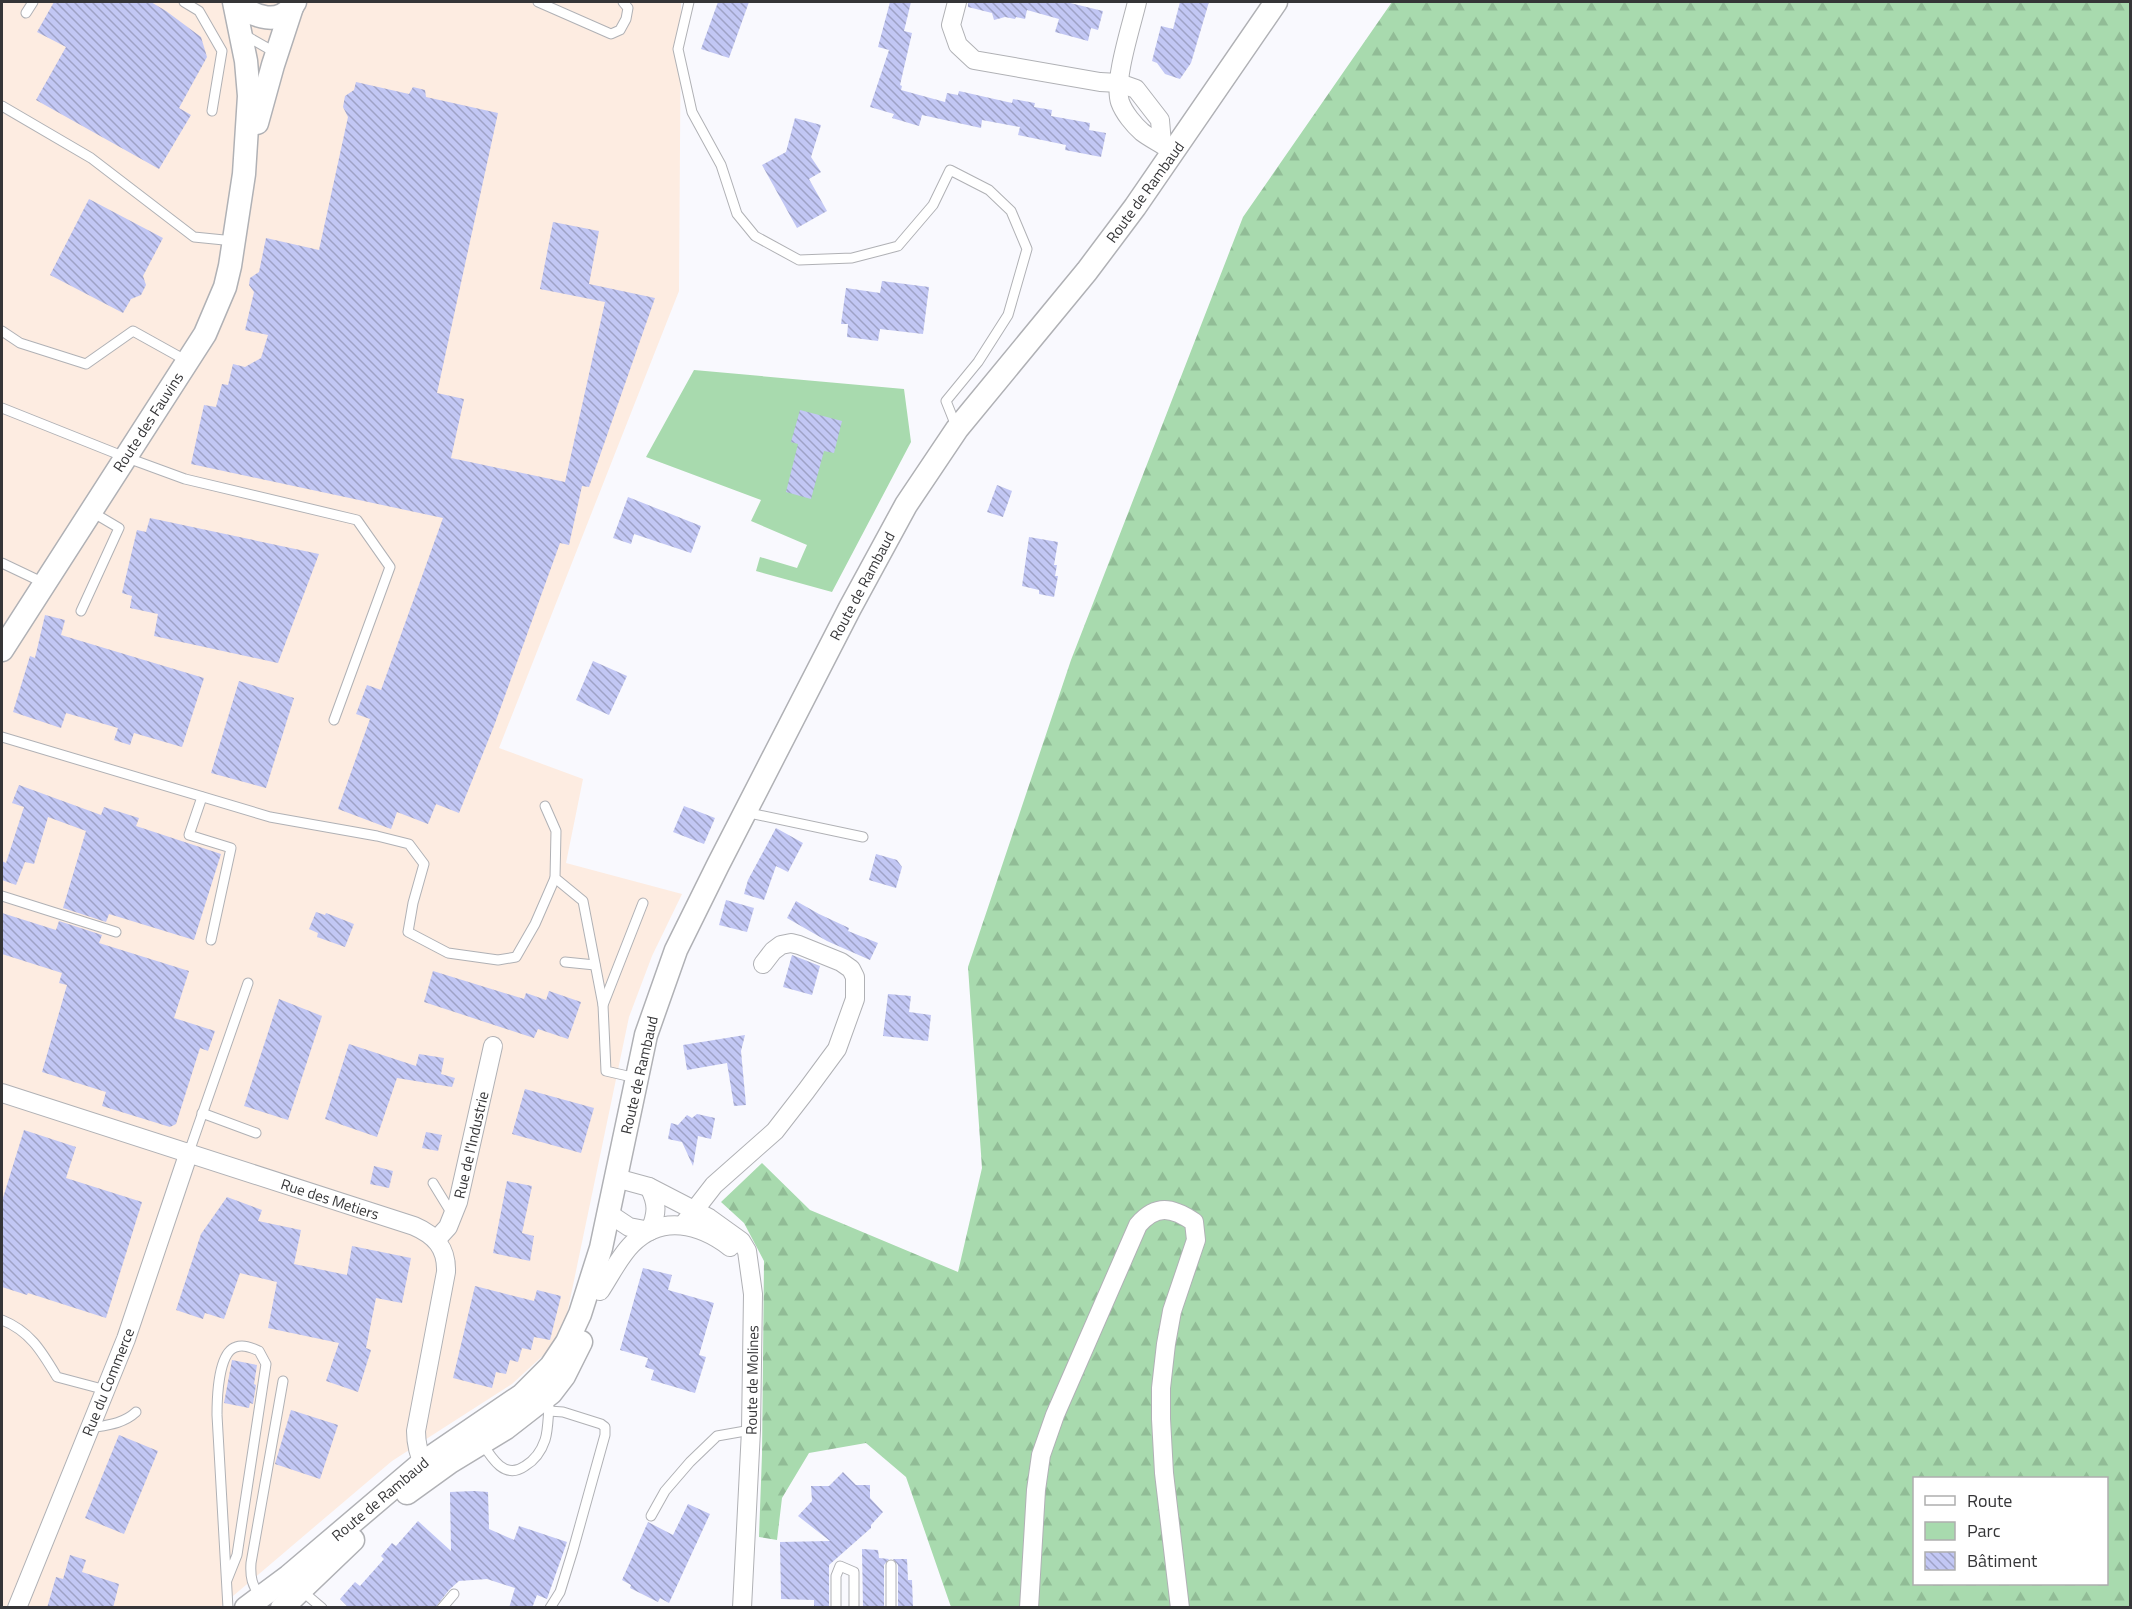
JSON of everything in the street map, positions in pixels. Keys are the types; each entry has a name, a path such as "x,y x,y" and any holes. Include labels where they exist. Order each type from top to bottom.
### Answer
{"street":[{"path":"235,2 246,11 267,17 286,12 293,4"},
{"name":"Route des Fauvins","path":"2,650 205,334 225,287 244,174 249,96 246,61 235,2"},
{"path":"957,2 951,25 958,45 974,60 1100,82 1119,83"},
{"path":"1137,2 1119,83 1120,102 1129,117 1142,131 1168,149"},
{"name":"Route de Rambaud","path":"254,1604 522,1395 551,1366 567,1342 580,1314 601,1248 646,1035 676,951 744,812 877,557 906,505 957,429 1087,271 1136,207 1168,149 1276,2"},
{"name":"Route des Fauvins","path":"244,174 276,53 293,4"},
{"path":"683,1225 714,1185 775,1131 806,1091 837,1048 855,999 855,977 851,969 841,962 799,945 781,945 773,951 764,964"},
{"name":"Rue de l'Industrie","path":"437,1239 448,1227 458,1202 493,1046"},
{"name":"Rue des Metiers","path":"2,1093 414,1226 437,1239"},
{"name":"Rue du Commerce","path":"17,1608 106,1390 144,1289 189,1152"},
{"name":"Route de Molines","path":"616,1178 648,1187 694,1210 727,1229 741,1241 747,1251 753,1294 751,1430 742,1608"},
{"path":"648,1187 657,1206 650,1231"},
{"path":"1029,1608 1036,1490 1041,1455 1055,1415 1138,1225 1147,1214 1170,1209 1194,1222 1196,1240 1172,1311 1166,1344 1161,1408 1164,1473 1180,1608"},
{"path":"608,1213 629,1227 650,1231"},
{"path":"600,1291 630,1246 650,1231 661,1227 683,1225 700,1228 718,1237 732,1248 751,1271"},
{"path":"428,1468 416,1445 416,1431 446,1272 447,1260 437,1239"},
{"name":"Route de Rambaud","path":"282,1608 307,1582 404,1495 428,1468 482,1443 550,1402 576,1355 600,1291 601,1248"}],"lane":[{"path":"26,13 33,2"},
{"path":"184,2 199,11 222,51 212,111"},
{"path":"538,2 610,34 620,30 626,19 628,9 623,2"},
{"path":"689,2 678,49 692,112 721,165 737,214 755,236 799,260 852,258 898,246 933,205 950,170 989,190 1011,211 1027,249 1008,315 978,362 946,401 957,429"},
{"path":"241,33 276,53"},
{"path":"2,106 91,158 194,237 234,241"},
{"path":"2,331 20,343 86,364 133,331 188,361"},
{"path":"2,408 185,479 357,520 390,567 334,720"},
{"path":"81,611 119,528 90,510"},
{"path":"2,563 44,583"},
{"path":"2,737 270,817 409,844 424,864 408,932 448,953 498,960 516,957 535,924 555,878 556,831 545,806"},
{"path":"201,798 189,835 231,848 211,940"},
{"path":"744,812 863,837"},
{"path":"555,878 583,901 603,1005 606,1071 636,1078"},
{"path":"2,896 116,932"},
{"path":"603,1005 642,903"},
{"path":"565,962 595,965"},
{"path":"189,1152 248,983"},
{"path":"202,1113 256,1133"},
{"path":"433,1183 453,1216"},
{"path":"2,1320 13,1324 29,1336 40,1348 57,1377 106,1390"},
{"path":"227,1580 237,1555 266,1364 259,1351 247,1346 235,1347 228,1352 218,1383 217,1396 228,1608"},
{"path":"550,1608 560,1592 573,1550 605,1435 605,1427 563,1412 550,1402 545,1439 535,1460 518,1471 506,1471 493,1461 482,1443 483,1433 532,1396 551,1366"},
{"path":"254,1604 251,1563 283,1381"},
{"path":"90,1428 120,1422 136,1412"},
{"path":"651,1516 664,1491 717,1436 751,1430"},
{"path":"891,1565 891,1608"},
{"path":"836,1608 836,1576 840,1566 854,1572 854,1608"},
{"path":"307,1582 322,1608"},
{"path":"442,1608 454,1594"}],"shaded area":[{"path":"2,2 681,2 679,291 499,748 583,779 566,863 682,894 652,956 629,1017 562,1338 512,1384 392,1461 220,1607 2,1608"}],"green space":[{"path":"1392,2 2130,2 2130,1607 951,1607 906,1477 866,1443 809,1453 782,1498 777,1540 759,1537 764,1261 744,1223 721,1202 762,1163 810,1210 958,1272 982,1168 968,967 1071,660 1243,217"},
{"path":"694,370 904,389 911,442 832,592 756,571 760,557 797,568 807,545 751,521 761,500 646,457"}],"building":[{"path":"54,2 151,2 201,37 207,57 179,108 191,115 159,169 36,100 66,47 37,32"},
{"path":"718,2 749,2 729,58 701,49"},
{"path":"890,2 911,2 904,31 912,33 900,85 901,90 945,102 947,93 958,95 959,91 1012,103 1013,99 1035,103 1034,107 1052,110 1051,116 1090,123 1089,130 1106,133 1101,157 1065,150 1066,145 1018,135 1020,127 982,120 981,128 922,115 919,126 892,118 894,114 870,107 889,50 878,47"},
{"path":"968,2 1066,2 1103,11 1098,30 1091,28 1088,41 1055,32 1059,19 1027,10 1025,19 1005,17 994,20 992,13 968,7"},
{"path":"1180,2 1209,2 1191,63 1180,79 1165,74 1157,63 1152,61 1161,26 1173,29"},
{"path":"356,82 409,94 413,87 425,90 426,97 498,113 437,393 464,399 451,458 565,482 605,302 540,289 553,222 599,231 589,284 655,298 589,487 582,486 569,545 560,543 494,726 459,813 436,804 428,824 397,812 391,829 338,809 370,719 356,714 367,685 381,690 443,518 191,464 204,405 216,407 222,384 228,385 233,364 245,367 261,358 268,335 245,330 254,292 249,285 250,278 259,272 266,238 319,250 348,117 343,107 345,96 354,90"},
{"path":"795,118 821,125 811,157 821,172 809,179 827,211 797,228 762,165 786,152"},
{"path":"89,199 163,238 143,276 146,285 141,295 131,299 123,313 50,275"},
{"path":"882,281 929,287 923,334 880,329 878,341 847,337 848,324 841,324 846,288 880,293"},
{"path":"800,410 842,421 834,453 824,451 811,499 786,492 798,444 791,442"},
{"path":"997,485 1012,491 1003,517 987,512"},
{"path":"628,497 701,526 691,553 634,534 631,544 613,538"},
{"path":"150,518 319,554 278,663 154,636 158,614 130,608 132,596 122,593 137,530 146,532"},
{"path":"1029,537 1058,542 1054,565 1057,565 1055,576 1058,576 1054,597 1039,594 1039,590 1022,586"},
{"path":"45,615 65,620 61,635 204,678 182,747 134,733 130,745 114,740 118,728 66,713 61,728 13,712 30,656 35,658"},
{"path":"593,661 627,676 609,715 576,700"},
{"path":"239,681 294,698 266,788 211,773"},
{"path":"19,785 101,815 104,807 139,818 136,826 221,854 194,940 109,914 106,922 63,908 86,831 48,817 34,864 25,862 16,885 2,880 2,861 6,863 24,807 12,803"},
{"path":"684,806 715,818 704,844 673,832"},
{"path":"776,828 803,843 788,872 776,866 764,900 744,894 748,880"},
{"path":"876,854 897,860 902,867 896,888 869,880"},
{"path":"726,900 754,908 747,932 719,925"},
{"path":"796,901 849,928 848,931 878,943 870,960 827,941 787,918"},
{"path":"316,912 325,915 326,913 354,924 345,947 317,937 318,933 309,929"},
{"path":"2,913 56,930 59,921 102,935 99,943 189,971 174,1018 215,1031 208,1051 200,1048 176,1124 170,1127 102,1106 106,1092 42,1072 67,985 59,983 62,973 2,954"},
{"path":"792,955 820,966 812,995 783,987"},
{"path":"433,971 524,999 526,993 546,1000 549,991 581,1002 568,1039 538,1029 534,1038 424,1002"},
{"path":"888,994 911,996 909,1012 931,1015 928,1041 883,1036"},
{"path":"279,999 322,1016 288,1120 244,1106"},
{"path":"745,1035 741,1051 746,1105 734,1106 727,1063 687,1070 683,1045"},
{"path":"349,1044 416,1066 419,1054 444,1058 441,1074 455,1078 452,1087 397,1078 377,1137 325,1119"},
{"path":"525,1089 594,1108 581,1153 512,1134"},
{"path":"697,1114 715,1118 711,1139 698,1136 693,1166 682,1142 668,1139 671,1123 678,1125 687,1115 692,1118"},
{"path":"24,1130 76,1147 66,1178 142,1202 106,1318 2,1287 2,1201"},
{"path":"426,1132 442,1135 438,1151 422,1148"},
{"path":"374,1166 393,1171 389,1188 370,1184"},
{"path":"507,1181 532,1186 522,1233 534,1236 530,1261 493,1253"},
{"path":"227,1197 262,1210 258,1221 301,1230 294,1264 347,1275 352,1246 411,1258 402,1303 376,1298 366,1348 371,1350 358,1392 326,1381 339,1343 268,1328 277,1282 240,1273 224,1319 205,1313 203,1319 176,1310 201,1234"},
{"path":"643,1268 672,1275 668,1290 714,1303 699,1355 706,1357 695,1393 651,1380 654,1370 645,1367 648,1358 620,1350"},
{"path":"475,1286 534,1301 537,1290 561,1296 550,1340 534,1337 531,1350 522,1348 518,1362 510,1360 506,1374 496,1372 492,1388 453,1378"},
{"path":"232,1360 257,1365 253,1404 250,1403 249,1408 224,1403"},
{"path":"291,1410 338,1425 320,1479 275,1464"},
{"path":"119,1435 158,1451 124,1534 85,1518"},
{"path":"843,1472 856,1485 870,1485 870,1498 883,1512 871,1528 829,1565 829,1608 814,1608 814,1600 781,1599 780,1542 830,1541 798,1516 812,1501 811,1486 829,1486"},
{"path":"450,1492 488,1492 489,1529 514,1540 519,1526 567,1542 547,1599 537,1595 532,1608 509,1608 515,1588 487,1579 459,1581 435,1608 349,1608 340,1599 355,1582 360,1586 384,1559 381,1556 392,1543 396,1546 418,1521 451,1551"},
{"path":"688,1504 710,1514 669,1603 660,1598 658,1602 630,1588 631,1585 622,1580 648,1522 673,1535"},
{"path":"862,1549 878,1550 879,1558 889,1559 884,1565 884,1608 863,1608"},
{"path":"70,1555 86,1560 82,1572 119,1584 113,1608 47,1608 56,1577 63,1579"},
{"path":"893,1559 907,1559 908,1580 912,1580 913,1608 898,1608 898,1565"}]}
